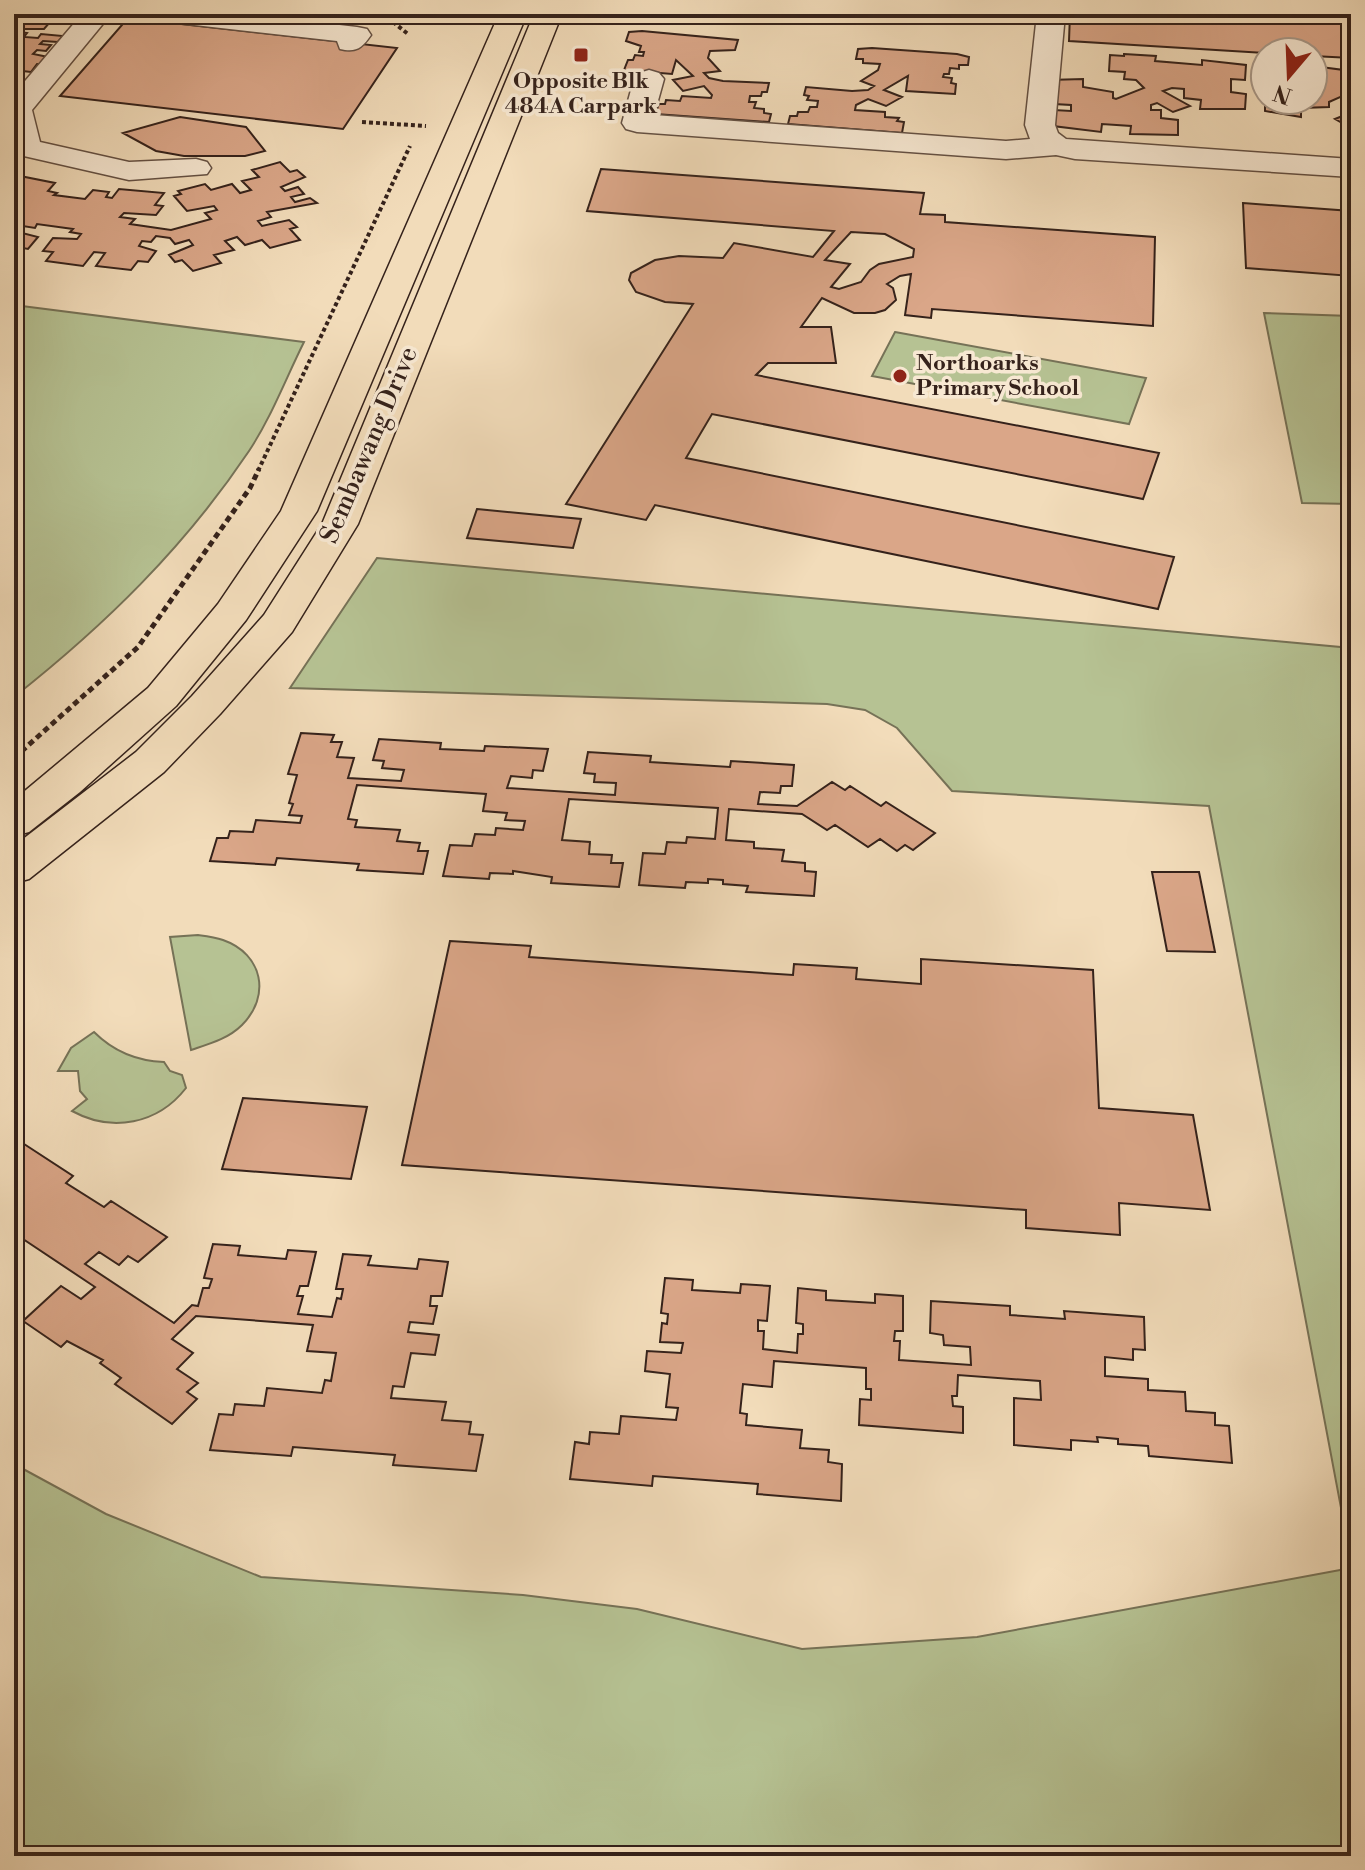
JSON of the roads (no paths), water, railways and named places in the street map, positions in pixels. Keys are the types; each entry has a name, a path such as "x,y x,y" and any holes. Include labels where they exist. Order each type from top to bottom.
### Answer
{"main road":[{"name":"Sembawang Drive","path":"14,822 162,697 232,612 299,511 513,14"},
{"name":"Sembawang Drive","path":"14,868 150,762 206,705 278,623 340,524 548,14"}],"lane":[{"path":"97,14 16,109 26,148 129,171 196,168"},
{"path":"168,14 203,22 357,35 350,43"},
{"path":"1051,14 1040,125 1044,137 1056,146"},
{"path":"649,79 637,123 1006,150 1056,146 1075,150 1351,168"}],"place":[{"name":"Opposite Blk 484A Carpark","path":"581,55"},
{"name":"Northoarks Primary School","path":"900,376"}]}
